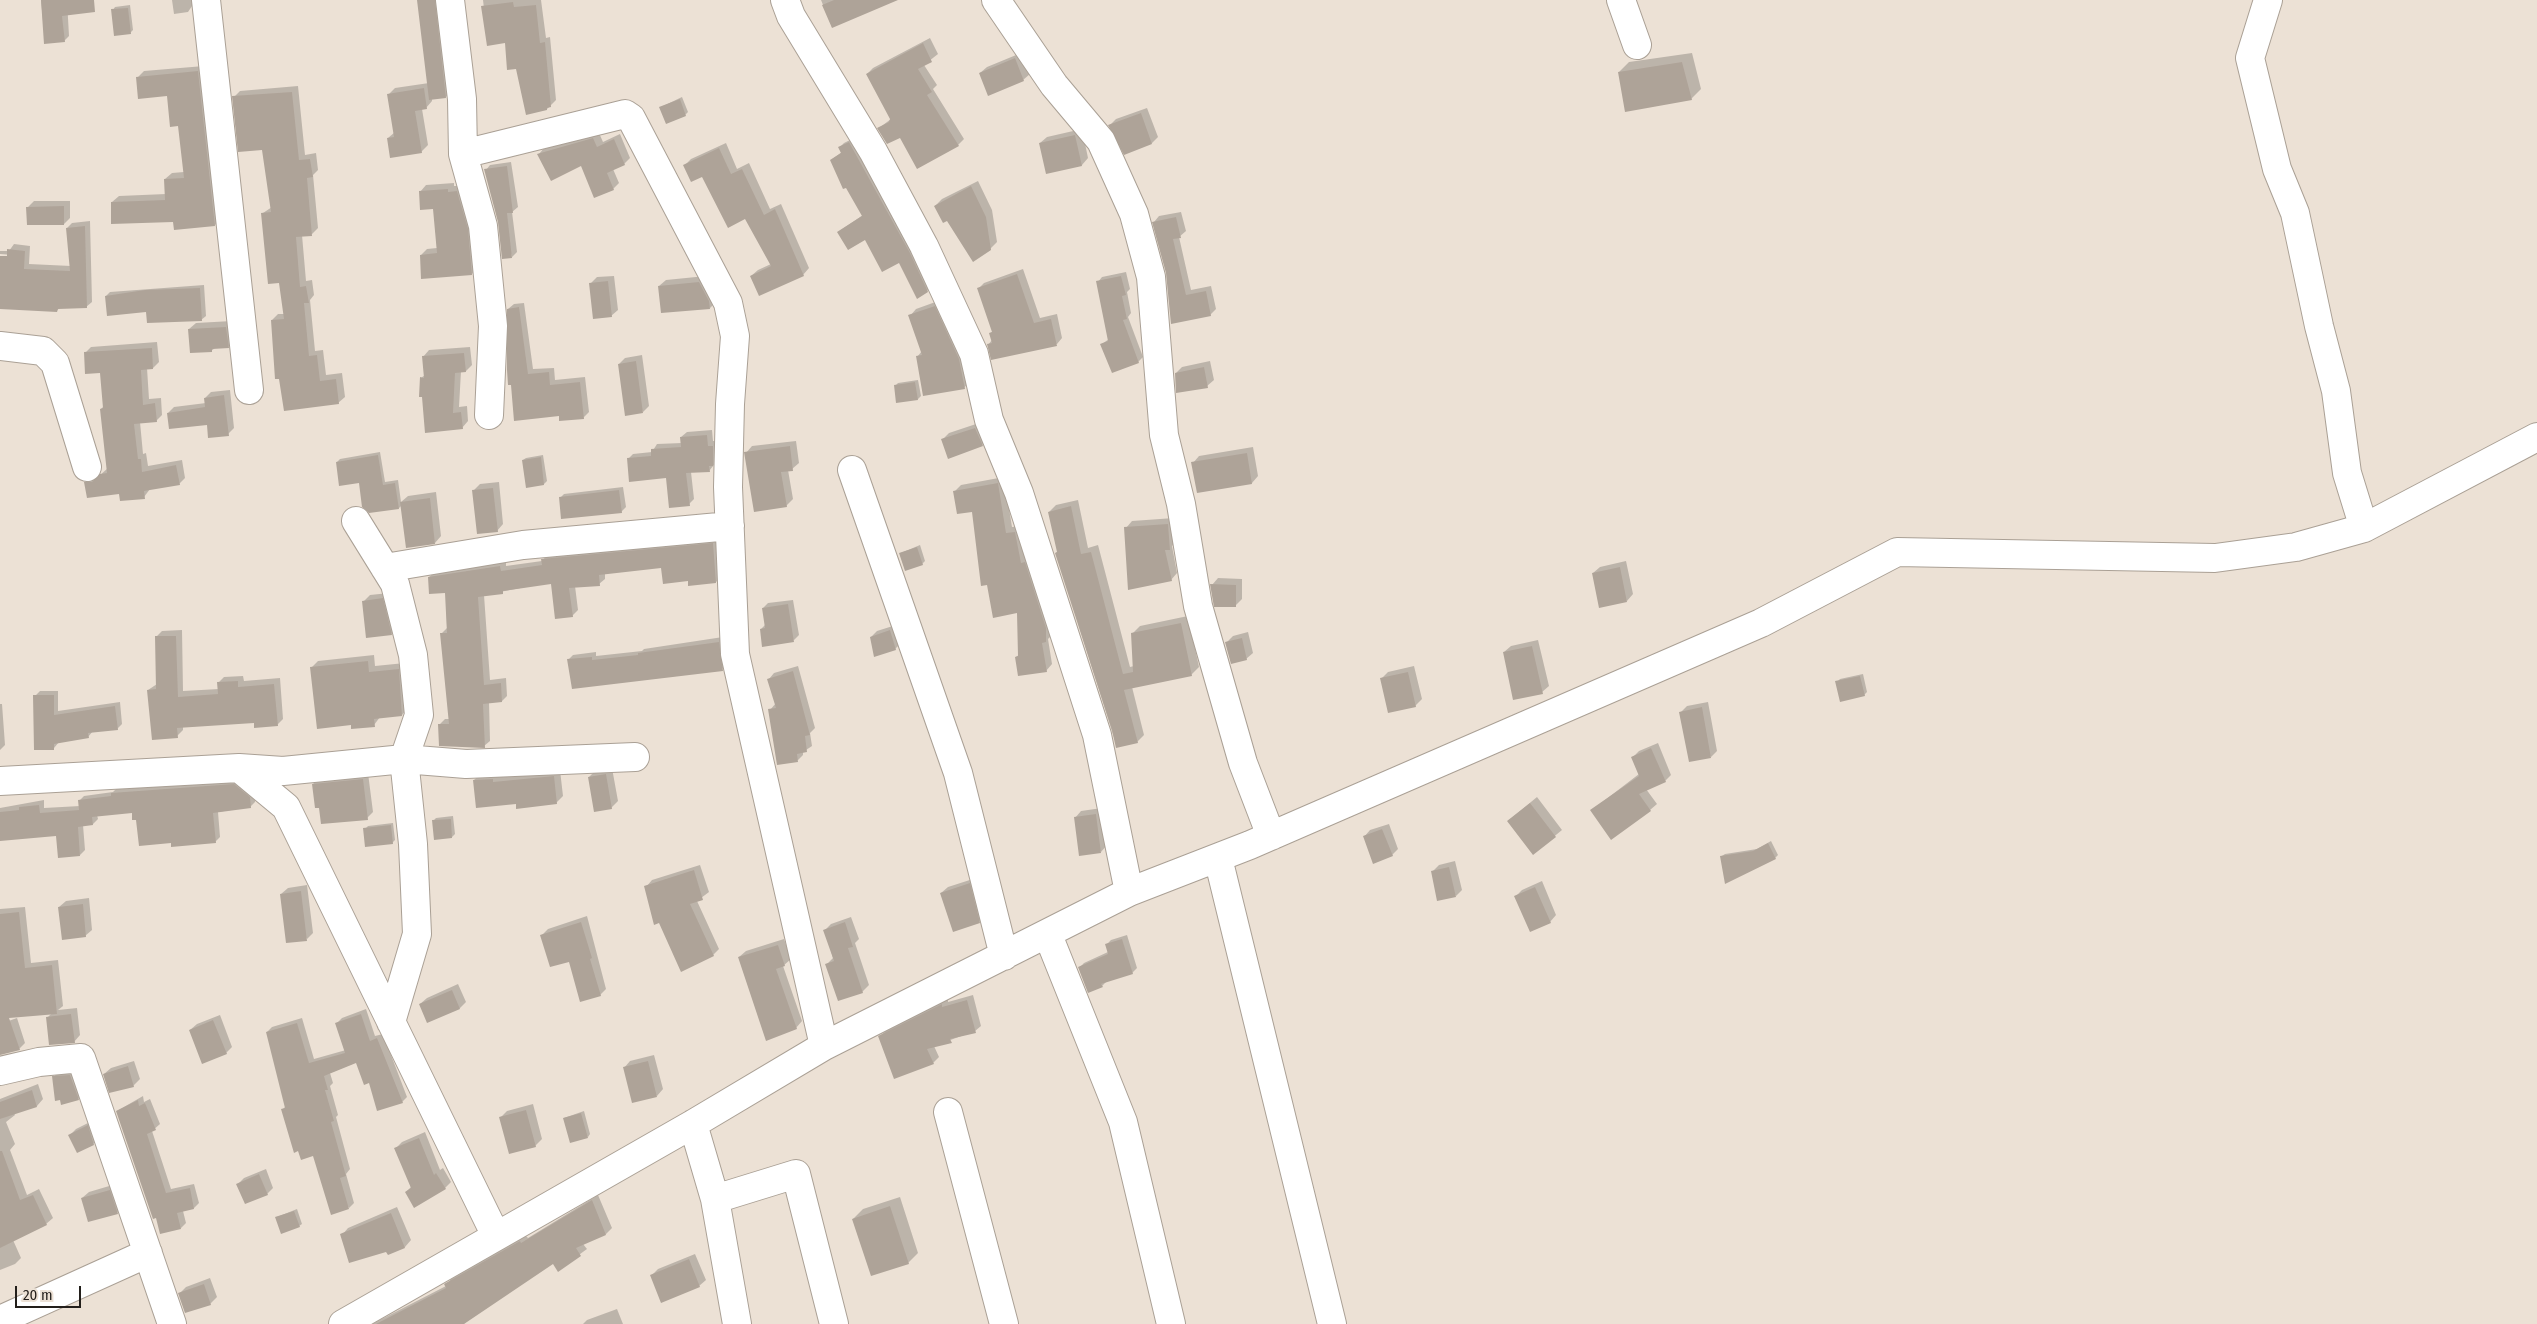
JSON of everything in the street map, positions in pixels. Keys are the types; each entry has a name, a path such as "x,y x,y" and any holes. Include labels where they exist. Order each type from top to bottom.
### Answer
{"street":[{"path":"206,0 249,390"},
{"path":"450,0 462,99 463,154 483,226 493,326 489,415"},
{"path":"785,0 791,16 873,151 924,246 974,354 989,420 1019,493 1097,736 1129,892"},
{"path":"996,0 1054,85 1101,141 1134,214 1151,277 1164,435 1181,504 1198,606 1242,764 1271,836"},
{"path":"1621,0 1637,45"},
{"path":"2268,0 2250,58 2277,169 2295,213 2319,326 2336,391 2348,473 2364,528"},
{"path":"463,154 625,114 631,118 728,303 735,336 730,404 730,526 735,654 824,1046"},
{"path":"0,346 43,351 55,363 86,467"},
{"path":"343,1324 693,1124 824,1046 1048,935 1129,892 1271,836 1761,623 1897,552 2215,558 2296,547 2364,528 2537,437"},
{"path":"852,470 958,773 1004,956"},
{"path":"356,522 395,584 413,655 419,715 404,759 413,844 417,934 392,1022"},
{"path":"385,568 522,545 730,526"},
{"path":"0,781 240,768 283,771 404,759 466,764 636,757"},
{"path":"240,768 286,806 496,1236"},
{"path":"1218,858 1332,1324"},
{"path":"1048,935 1123,1122 1171,1324"},
{"path":"0,1071 39,1062 81,1058 172,1324"},
{"path":"948,1112 1004,1324"},
{"path":"693,1124 715,1199 738,1324"},
{"path":"715,1199 796,1174 834,1324"},
{"path":"0,1320 148,1253"}],"building":[{"path":"41,0 94,0 95,12 62,16 65,42 44,44"},
{"path":"417,0 435,0 446,98 429,100"},
{"path":"834,0 898,0 832,28 822,5"},
{"path":"513,2 514,7 536,5 540,43 545,42 551,107 547,108 547,110 526,115 516,69 507,70 505,43 487,46 481,6"},
{"path":"128,8 131,34 114,36 111,9"},
{"path":"923,43 932,62 918,69 932,92 927,95 959,146 917,169 900,138 887,144 877,128 889,122 890,119 866,74"},
{"path":"1015,58 1024,81 988,96 979,73"},
{"path":"1682,62 1692,100 1625,112 1618,72"},
{"path":"198,71 215,226 174,230 173,222 111,224 111,202 165,200 164,179 184,178 178,126 170,127 167,96 138,99 136,77"},
{"path":"424,88 427,109 415,111 422,153 390,158 387,138 394,137 387,94"},
{"path":"292,92 299,160 310,159 313,177 307,178 312,236 296,237 300,287 306,286 309,303 304,303 309,356 317,355 320,381 336,379 339,404 284,411 279,379 275,379 271,320 284,319 279,283 268,284 261,213 271,212 262,150 238,152 232,96"},
{"path":"680,99 686,116 666,124 659,107"},
{"path":"1141,113 1152,144 1124,155 1108,125"},
{"path":"1075,135 1082,166 1046,174 1039,143"},
{"path":"593,138 597,147 614,139 625,165 607,173 614,190 594,198 581,166 551,181 537,154"},
{"path":"849,142 910,253 928,292 917,299 899,263 882,272 865,240 848,250 837,232 862,216 846,188 843,189 830,160 841,153 838,147"},
{"path":"719,148 731,174 742,169 764,215 775,209 804,276 759,296 750,276 771,266 745,219 728,228 702,177 691,182 683,165"},
{"path":"507,166 513,213 507,213 512,258 502,259 498,222 484,169"},
{"path":"971,186 986,217 991,250 973,262 947,221 943,223 934,206"},
{"path":"448,189 448,192 457,191 468,229 472,275 421,279 420,255 437,253 433,209 420,210 419,191"},
{"path":"64,206 64,225 27,225 26,207"},
{"path":"1176,217 1181,238 1173,239 1186,295 1206,291 1211,316 1171,324 1166,273 1152,222"},
{"path":"85,226 87,308 58,309 57,312 0,309 0,256 7,256 7,249 25,251 24,269 70,271 66,228"},
{"path":"1017,274 1034,323 1051,319 1057,346 991,360 987,344 992,343 989,333 992,332 977,288"},
{"path":"1121,276 1126,295 1122,296 1127,319 1123,320 1139,363 1112,373 1100,344 1108,341 1096,281"},
{"path":"608,281 612,317 593,319 589,283"},
{"path":"699,282 709,301 710,309 661,313 658,286"},
{"path":"200,288 202,321 147,323 146,312 107,316 105,296 145,290"},
{"path":"935,306 959,359 965,389 923,396 916,356 922,355 908,315"},
{"path":"519,307 528,374 549,372 550,385 580,382 584,419 559,421 559,416 514,421 511,385 508,385 507,370 507,309"},
{"path":"226,327 229,348 212,349 212,352 190,353 188,329"},
{"path":"152,348 153,369 141,370 143,405 155,403 157,422 134,424 138,459 141,459 142,472 176,465 180,485 144,491 145,499 120,501 119,494 87,498 84,482 92,482 100,474 107,473 100,409 103,408 100,373 85,374 84,352"},
{"path":"464,353 466,372 455,373 453,413 461,412 463,429 425,433 422,397 419,397 420,377 424,378 422,356"},
{"path":"636,361 643,413 625,416 618,364"},
{"path":"1204,367 1208,388 1176,393 1175,373"},
{"path":"915,382 918,400 896,403 894,385"},
{"path":"224,395 229,436 208,438 207,425 169,429 167,413 205,407 204,398"},
{"path":"975,428 983,446 948,459 941,439"},
{"path":"707,435 708,446 713,446 713,466 709,466 710,472 686,473 690,506 669,508 666,478 629,482 627,458 651,456 651,449 681,447 680,437"},
{"path":"790,446 793,471 781,472 787,507 754,512 744,452"},
{"path":"1247,453 1252,484 1197,493 1191,462"},
{"path":"378,455 383,485 395,483 399,509 369,513 362,507 359,483 339,486 336,462"},
{"path":"541,457 544,485 526,488 522,460"},
{"path":"998,483 1006,533 1015,532 1021,563 1025,562 1046,628 1046,642 1042,643 1047,672 1018,676 1015,657 1018,656 1017,613 993,618 987,585 981,586 972,512 957,514 953,491"},
{"path":"493,488 498,532 477,534 472,490"},
{"path":"619,490 622,513 561,519 559,497"},
{"path":"430,498 435,544 406,548 400,502"},
{"path":"1071,506 1081,554 1091,552 1123,674 1133,672 1131,633 1181,623 1192,676 1124,690 1138,743 1116,748 1112,730 1055,553 1057,552 1048,512"},
{"path":"1168,524 1170,550 1165,550 1172,581 1128,590 1124,527"},
{"path":"713,543 716,583 688,586 688,581 663,584 661,568 599,575 600,586 569,588 573,617 555,619 551,584 503,591 503,594 478,597 484,685 501,683 502,702 483,704 485,748 439,746 438,724 449,724 440,633 447,633 445,593 429,594 428,577 500,566 501,571 542,565 541,559"},
{"path":"917,547 923,565 905,571 899,553"},
{"path":"1620,567 1627,602 1599,608 1592,573"},
{"path":"1210,584 1236,585 1236,607 1214,607"},
{"path":"383,598 392,635 366,638 362,601"},
{"path":"788,604 794,642 762,647 760,629 765,628 762,608"},
{"path":"890,630 896,650 874,657 870,637"},
{"path":"155,636 176,636 178,697 218,694 217,682 238,681 238,687 274,684 278,726 254,728 254,723 177,728 178,738 152,740 147,690 156,689"},
{"path":"1242,638 1247,660 1231,664 1225,642"},
{"path":"719,642 723,671 572,689 567,659 592,657 592,660 638,655 638,653"},
{"path":"1532,646 1543,694 1513,700 1503,652"},
{"path":"368,661 369,672 399,669 402,716 374,719 375,727 351,729 351,725 317,729 310,667"},
{"path":"793,671 810,735 805,736 807,752 797,754 798,762 777,765 768,709 776,708 767,679"},
{"path":"1408,672 1416,707 1388,713 1380,678"},
{"path":"1860,676 1865,696 1840,702 1835,681"},
{"path":"33,695 54,695 54,715 115,706 118,730 88,733 89,738 54,744 54,750 34,750"},
{"path":"1702,707 1711,758 1689,762 1679,712"},
{"path":"1651,748 1666,782 1639,794 1651,811 1611,840 1590,810 1639,776 1631,757"},
{"path":"606,774 612,809 594,812 588,777"},
{"path":"554,776 557,804 516,809 516,804 476,808 473,780 493,779 493,782"},
{"path":"363,779 368,820 321,824 319,808 315,808 312,784"},
{"path":"234,784 250,797 251,808 213,813 216,843 171,847 171,843 139,846 136,820 132,820 132,813 92,817 93,825 78,827 80,856 58,858 56,836 0,841 0,812 19,810 19,807 39,805 40,813 79,810 78,800 111,796 111,793"},
{"path":"1530,803 1556,837 1533,855 1507,821"},
{"path":"1096,814 1101,853 1079,856 1074,817"},
{"path":"451,819 452,838 434,840 432,820"},
{"path":"391,825 393,844 365,847 363,828"},
{"path":"1382,829 1393,856 1373,864 1363,836"},
{"path":"1768,843 1776,859 1725,884 1720,856 1753,851"},
{"path":"1449,867 1456,897 1437,901 1431,871"},
{"path":"694,870 703,900 690,904 714,956 681,972 659,923 654,925 644,886"},
{"path":"970,883 980,923 953,932 940,893"},
{"path":"1535,887 1551,923 1530,932 1514,896"},
{"path":"301,891 307,941 286,943 280,894"},
{"path":"83,904 86,937 62,940 58,907"},
{"path":"19,912 25,968 52,965 57,1014 9,1018 20,1050 0,1055 0,914"},
{"path":"581,922 601,996 580,1002 569,962 550,967 540,935"},
{"path":"845,922 853,947 848,948 863,993 838,1001 825,964 834,961 823,930"},
{"path":"1122,939 1133,974 1101,984 1103,987 1088,993 1078,967 1108,954 1105,944"},
{"path":"778,945 785,966 776,969 797,1029 766,1041 738,957"},
{"path":"452,990 460,1009 427,1023 419,1004"},
{"path":"967,1000 976,1033 950,1039 952,1043 927,1049 934,1064 894,1079 878,1036 942,1004 942,1007"},
{"path":"71,1014 75,1043 49,1045 46,1017"},
{"path":"361,1014 370,1041 377,1038 403,1103 377,1111 369,1083 364,1085 356,1063 324,1076 328,1090 325,1090 334,1121 331,1122 346,1176 340,1178 349,1209 331,1215 313,1156 301,1160 298,1151 294,1153 281,1109 285,1108 266,1032 297,1023 309,1063 345,1053 335,1023"},
{"path":"213,1020 227,1054 202,1064 189,1030"},
{"path":"648,1061 657,1097 632,1103 623,1067"},
{"path":"128,1066 134,1087 109,1093 103,1074"},
{"path":"70,1075 79,1100 61,1105 60,1100 55,1101 52,1076"},
{"path":"32,1090 37,1107 0,1119 0,1102"},
{"path":"138,1100 139,1106 145,1103 156,1130 147,1134 166,1193 190,1188 194,1209 177,1213 181,1229 160,1234 156,1218 153,1219 116,1111"},
{"path":"526,1110 536,1147 509,1154 499,1117"},
{"path":"581,1113 588,1138 570,1143 563,1118"},
{"path":"88,1125 94,1145 77,1153 68,1135"},
{"path":"419,1138 434,1175 436,1173 446,1189 414,1208 405,1192 411,1188 394,1148"},
{"path":"0,1151 2,1151 20,1200 33,1195 47,1225 0,1248"},
{"path":"259,1174 268,1195 245,1204 236,1184"},
{"path":"110,1190 118,1214 88,1222 81,1198"},
{"path":"592,1200 606,1235 576,1248 581,1256 558,1272 553,1264 464,1324 376,1324 446,1288 444,1284 520,1241 521,1243"},
{"path":"890,1206 909,1264 871,1276 852,1219"},
{"path":"294,1211 300,1227 281,1234 275,1217"},
{"path":"391,1213 405,1248 388,1255 386,1252 349,1263 340,1234"},
{"path":"689,1259 700,1287 661,1303 650,1275"},
{"path":"204,1284 211,1305 185,1313 178,1293"}]}
